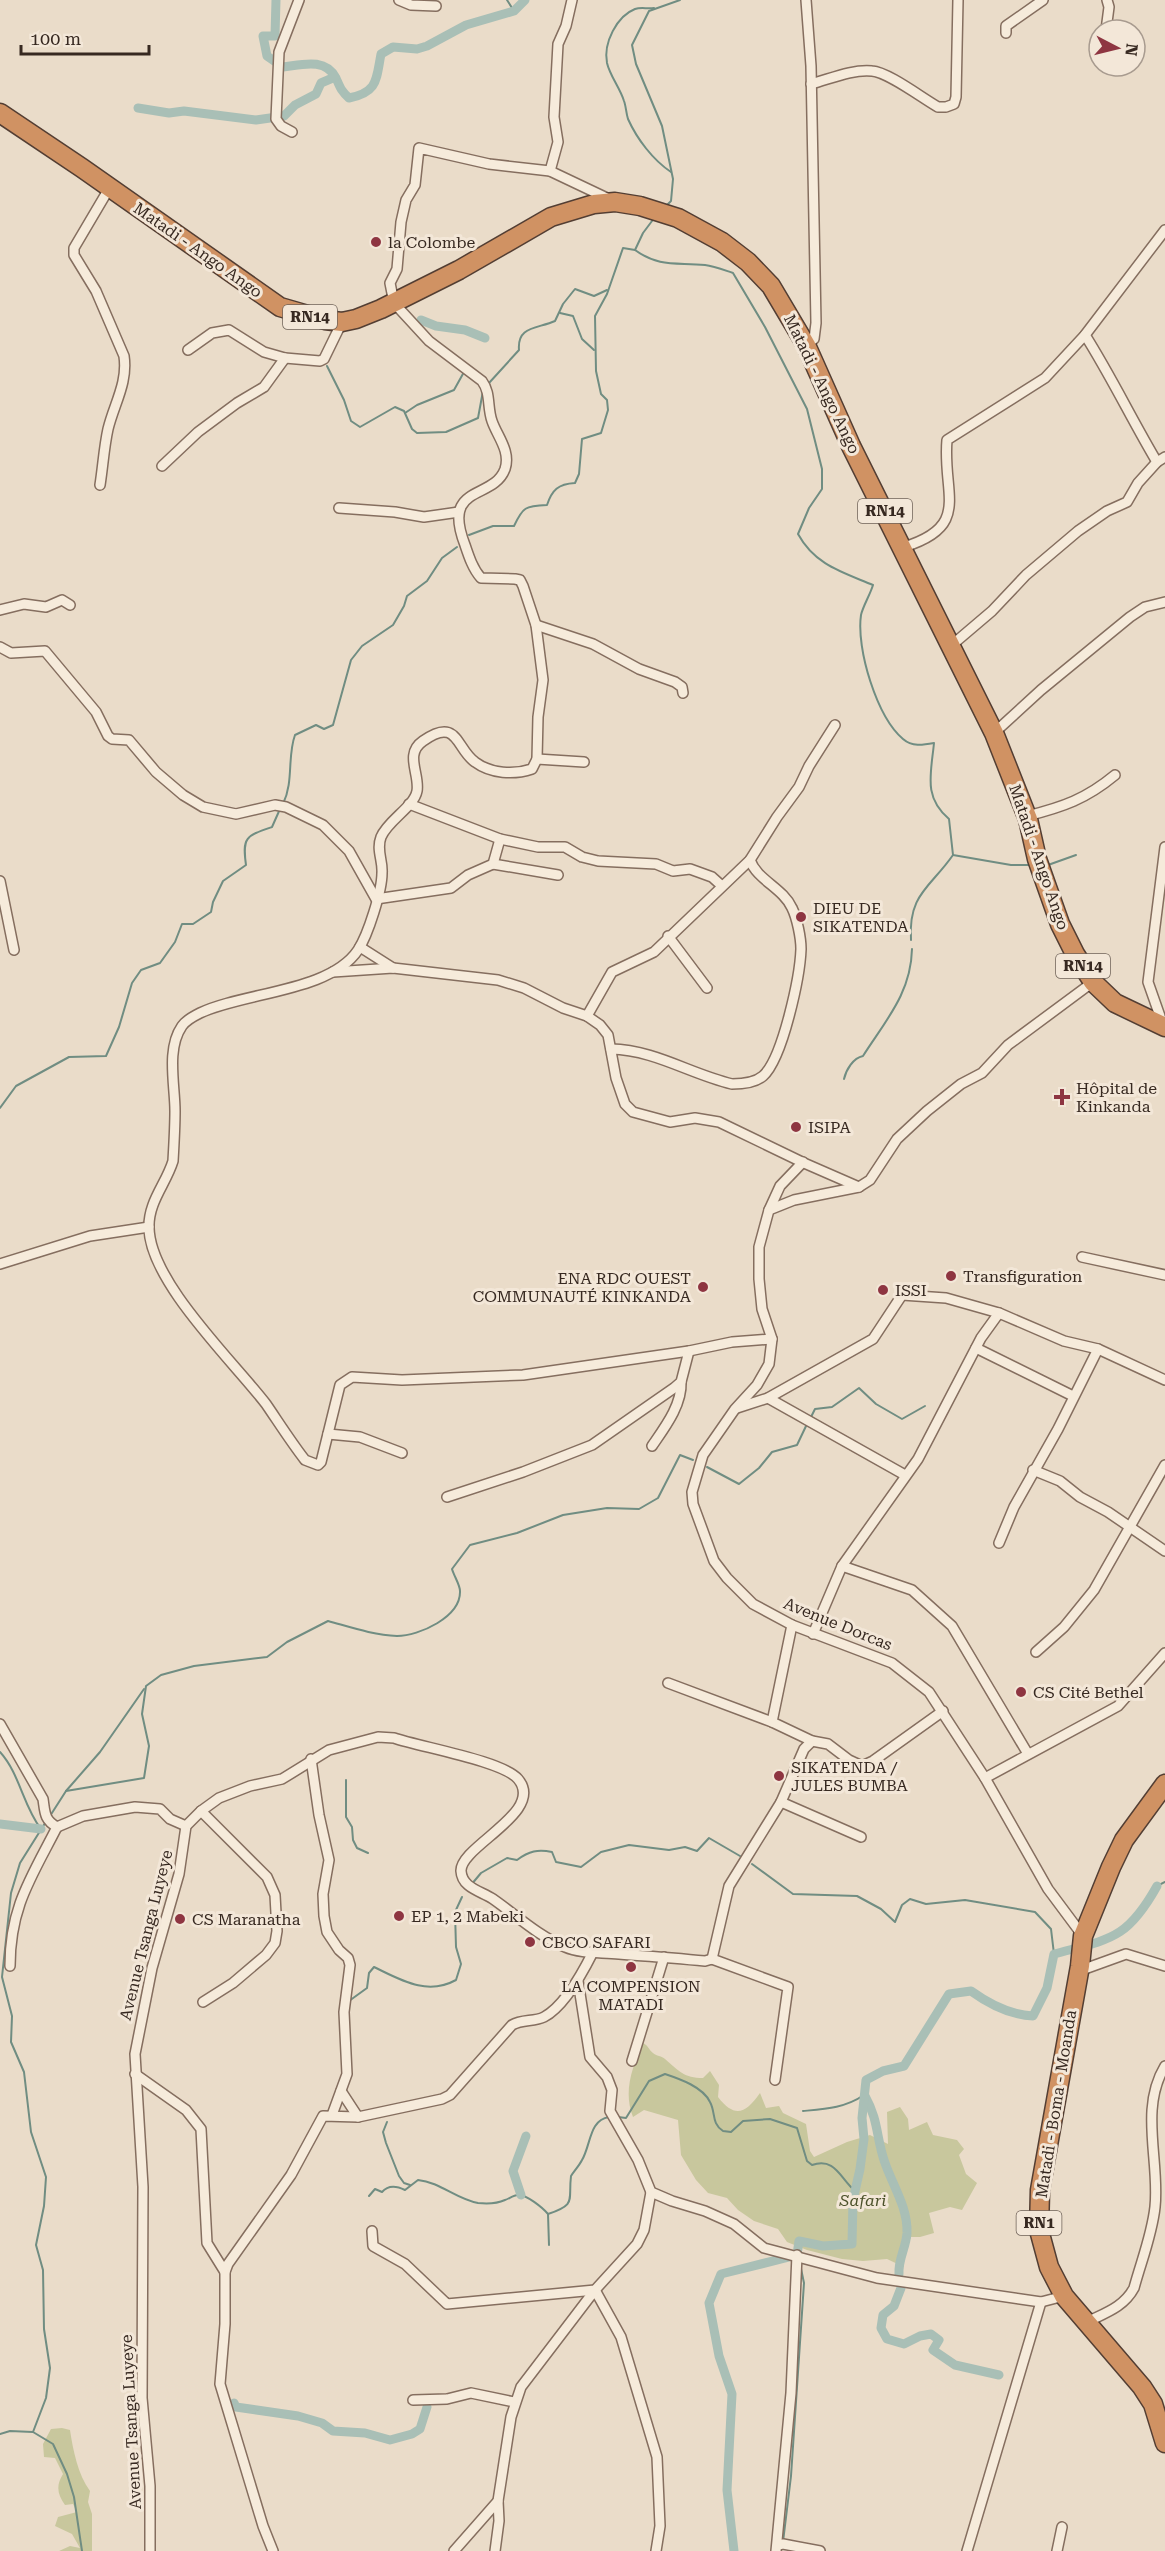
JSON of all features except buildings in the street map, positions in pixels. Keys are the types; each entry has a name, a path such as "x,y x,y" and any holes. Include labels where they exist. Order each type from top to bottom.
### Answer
{"highway":[{"name":"Matadi - Ango Ango","path":"0,113 110,187 280,307 310,317 342,322 356,319 394,303 459,270 551,217 574,208 615,202 678,218 722,243 748,262 771,286 806,345 851,446 904,547 994,733 1027,816 1039,865 1060,924 1093,982 1115,1003 1162,1021"},
{"name":"Matadi - Boma - Moanda","path":"1165,1784 1124,1840 1110,1867 1082,1937 1080,1969 1040,2190 1039,2230 1049,2267 1064,2296 1124,2364 1153,2404 1165,2444"}],"street":[{"path":"292,132 281,126 276,119 279,52 299,0"},
{"path":"399,0 411,5 436,6"},
{"path":"550,171 558,142 554,117 558,44 566,27 572,0"},
{"path":"806,0 811,84 816,323 814,339 806,345"},
{"path":"811,84 873,70 885,74 938,107 954,104 958,0"},
{"path":"1006,33 1006,26 1043,0"},
{"path":"1107,0 1108,18"},
{"path":"615,202 550,171 489,164 419,147 415,185 406,200 396,269 390,283 394,303 429,341 482,381 488,389 490,414 506,455 505,469 498,479 464,502 459,512 458,522 476,573 481,578 520,580 536,625 543,687 538,717 537,759 532,769 521,773 489,769 475,762 455,735 438,734 424,739 415,749 412,757 417,791 415,798 392,820 378,844 382,878 368,930 351,960 333,972 276,992 227,1002 192,1017 182,1026 174,1049 173,1161 153,1201 148,1227 150,1249 171,1285 266,1405 305,1460 318,1465 321,1462 340,1385 352,1377 402,1380 524,1375 689,1351 732,1342 772,1339 762,1309 759,1247 769,1210 780,1186 803,1162"},
{"path":"100,484 108,430 126,368 124,356 96,291 74,255 74,248 110,187"},
{"path":"904,547 928,537 946,523 950,513 945,460 947,440 1045,378 1085,335 1165,232"},
{"path":"188,350 213,333 229,330 264,352 312,362 324,359 342,322"},
{"path":"952,645 992,610 1026,575 1078,531 1107,511 1127,502 1138,483 1161,459 1125,407 1111,376 1085,335"},
{"path":"162,466 198,432 237,403 264,387 285,358"},
{"path":"339,508 395,512 424,517 459,512"},
{"path":"0,610 31,603 46,607 62,600 70,605"},
{"path":"994,733 1041,690 1130,617 1145,607 1165,602"},
{"path":"536,625 574,636 639,669 675,682 682,687 683,693"},
{"path":"0,647 11,653 45,651 96,712 108,736 112,739 129,740 156,772 183,795 203,807 236,814 275,805 286,807 322,825 349,851 376,899"},
{"path":"587,1016 612,972 654,952 668,936 750,860 799,787 809,766 835,725"},
{"path":"537,759 584,762"},
{"path":"1027,816 1070,804 1095,792 1115,774"},
{"path":"409,804 500,839 538,847 565,847 577,855 598,861 656,864 673,871 690,869 712,877 722,886"},
{"path":"493,864 500,839"},
{"path":"1162,1021 1148,982 1165,847"},
{"path":"610,1049 629,1049 659,1057 732,1084 745,1084 763,1076 781,1044 798,980 801,947 793,908 774,886 753,868 750,860"},
{"path":"376,899 452,888 468,875 493,864 558,875"},
{"path":"0,881 14,950"},
{"path":"668,936 707,988"},
{"path":"360,947 393,968"},
{"path":"333,972 393,968 498,980 524,988 563,1008 587,1016 600,1025 608,1035 616,1078 625,1104 633,1112 670,1122 695,1118 718,1122 859,1186"},
{"path":"769,1210 794,1200 859,1186 870,1180 897,1139 927,1111 961,1084 982,1073 1008,1045 1093,982"},
{"path":"0,1264 90,1236 148,1227"},
{"path":"1082,1257 1165,1275"},
{"path":"735,1409 768,1398 873,1339 902,1295 946,1298 999,1313 1064,1341 1098,1349 1165,1380"},
{"path":"813,1634 842,1566 904,1475 918,1459 976,1348 999,1313"},
{"name":"Avenue Dorcas","path":"772,1339 769,1364 757,1385 735,1409 703,1455 692,1492 693,1504 714,1560 727,1578 753,1604 813,1634 892,1663 928,1692 943,1711 985,1778 1048,1889 1082,1937"},
{"path":"976,1348 1073,1396"},
{"path":"999,1543 1014,1507 1033,1470 1058,1430 1098,1349"},
{"path":"652,1446 668,1423 680,1396 689,1351"},
{"path":"447,1497 523,1472 592,1445 681,1382"},
{"path":"768,1398 904,1475"},
{"path":"328,1434 360,1437 402,1453"},
{"path":"1036,1652 1064,1627 1094,1590 1165,1465"},
{"path":"1033,1470 1060,1481 1080,1497 1129,1525 1165,1551"},
{"path":"842,1566 912,1590 952,1626 1007,1715 1028,1754"},
{"path":"772,1722 792,1625"},
{"path":"985,1778 1118,1706 1165,1653"},
{"path":"668,1683 772,1722 812,1741 828,1744 849,1760 865,1766 943,1711"},
{"path":"0,1724 43,1799 50,1821 14,1920 10,1966"},
{"path":"50,1821 135,1807 160,1809 170,1819 186,1826 201,1811 225,1795 250,1786 282,1779 329,1750 378,1737 394,1738 502,1768 518,1779 523,1788 522,1799 517,1810 497,1832 464,1860 461,1869 462,1878 467,1885 491,1898 554,1942 576,1951 705,1961 712,1959 788,1987 775,2080"},
{"path":"712,1959 729,1886 781,1802 804,1749 812,1741"},
{"path":"311,1760 329,1860 323,1894 327,1932 339,1950 348,1958 350,1965 344,2013 347,2074 332,2115"},
{"path":"781,1802 861,1837"},
{"path":"201,1811 267,1876 276,1895 277,1931 275,1943 266,1955 233,1983 203,2002"},
{"name":"Avenue Tsanga Luyeye","path":"150,2551 150,2486 142,2398 143,2187 135,2074 138,2032 152,1968 179,1874 186,1826"},
{"path":"273,2551 263,2526 220,2384 225,2324 225,2272 235,2252 291,2175 323,2116 358,2118 442,2099 450,2095 512,2025 520,2020 544,2017 578,1981 593,1952"},
{"path":"1080,1969 1126,1954 1165,1966"},
{"path":"632,2061 664,1957"},
{"path":"495,2551 499,2528 498,2501 514,2402 521,2387 595,2290 637,2244 644,2230 651,2192 638,2160 610,2111 612,2090 606,2077 590,2057 578,1981"},
{"path":"1087,2322 1128,2299 1134,2288 1155,2206 1151,2145 1153,2112 1159,2076 1165,2066"},
{"path":"135,2074 186,2110 201,2129 207,2243 225,2272"},
{"path":"341,2091 358,2118"},
{"path":"651,2192 734,2224 764,2247 877,2278 1041,2302 1064,2296"},
{"path":"372,2231 373,2246 405,2265 447,2304 595,2290"},
{"path":"777,2548 791,2393 797,2255"},
{"path":"595,2290 621,2337 657,2457 660,2526 656,2551"},
{"path":"967,2551 1041,2302"},
{"path":"413,2400 447,2399 471,2393 514,2402"},
{"path":"454,2551 498,2501"},
{"path":"1057,2551 1062,2527"},
{"path":"777,2548 783,2544 820,2551"}],"green space":[{"name":"Safari","path":"643,2043 651,2052 664,2058 686,2075 703,2078 710,2071 719,2085 718,2097 735,2111 745,2109 760,2093 766,2108 779,2106 783,2113 806,2124 810,2151 814,2157 847,2142 870,2135 888,2144 887,2112 900,2107 908,2119 909,2130 927,2122 933,2135 957,2140 964,2149 959,2155 966,2174 977,2183 962,2210 950,2207 929,2213 934,2233 911,2237 904,2256 904,2267 887,2259 863,2261 842,2259 787,2242 778,2229 754,2221 738,2210 727,2198 708,2193 696,2180 681,2155 678,2120 644,2110 633,2117 629,2098 630,2080"},
{"path":"51,2429 70,2430 79,2470 90,2491 88,2502 92,2514 92,2551 59,2551 70,2546 80,2548 72,2534 55,2526 58,2517 77,2512 73,2504 65,2505 60,2497 58,2486 63,2474 55,2458 44,2457 43,2444"}],"waterway":[{"path":"276,0 275,36 263,36 267,56 283,67 305,64 326,67 349,98 371,88 376,78 381,54 393,47 417,49 427,46 466,25 514,11 525,0"},
{"path":"507,0 514,11"},
{"path":"665,207 671,201 673,179 662,126 636,64 632,45 649,11 680,0"},
{"path":"654,8 635,9 622,18 609,39 606,55 610,73 625,103 628,119 636,134 652,155 671,172"},
{"path":"138,108 169,113 184,111 256,120 284,116 295,105 316,94 321,83 335,77"},
{"path":"655,217 643,233 635,250 661,262 695,264 733,273 765,327 807,409 822,469 822,489 809,508 798,534 805,545 821,560 873,585 861,615 860,629 870,682 885,715 906,742 922,745 934,743 932,793 935,802 949,819 953,855 1011,865 1030,865"},
{"path":"469,535 493,526 514,526 523,511 534,506 547,505 551,495 557,489 575,483 579,474 582,439 601,433 608,410 607,400 601,394 596,371 595,316 607,294 623,248 635,250"},
{"path":"489,383 519,350 521,336 535,327 555,321 563,304 575,289 594,296 607,290"},
{"path":"560,313 573,316 582,339 594,350"},
{"path":"421,320 436,326 465,330 485,338"},
{"path":"327,366 344,400 351,421 360,427 395,407 404,411 412,429 417,433 446,432 478,418 483,391"},
{"path":"405,413 417,405 454,390 464,372"},
{"path":"283,804 288,787 295,735 316,725 324,729 333,725 351,660 362,646 393,625 407,596 427,581 442,558 457,547"},
{"path":"0,1108 16,1086 69,1057 106,1056 119,1027 132,983 141,970 160,963 175,942 182,924 193,924 211,912 223,881 246,865 245,849 248,839 272,827 280,809"},
{"path":"911,940 911,924 917,902 953,855"},
{"path":"1048,865 1076,855"},
{"path":"844,1079 850,1065 863,1056 896,1006 911,965 912,949"},
{"path":"810,1419 815,1409 832,1407 859,1388 876,1404 902,1419 925,1406"},
{"path":"707,1467 739,1484 759,1468 772,1452 797,1445 807,1424"},
{"path":"50,1816 66,1791 144,1778 149,1746 142,1714 146,1686 161,1675 194,1666 267,1657 287,1642 328,1621 397,1636 427,1629 454,1609 460,1589 452,1569 470,1545 517,1533 563,1515 607,1508 639,1509 658,1498 680,1455 693,1460"},
{"path":"66,1791 100,1752 144,1689"},
{"path":"0,1752 12,1770 41,1829"},
{"path":"346,1780 346,1817 352,1827 353,1840 357,1848 368,1853"},
{"path":"47,1820 20,1863 11,1893 2,1977 12,2016 11,2042 24,2072 31,2132 46,2177 44,2206 36,2245 43,2270 44,2329 50,2368 46,2398 33,2432 53,2444 67,2474 74,2497 82,2551"},
{"path":"0,1824 41,1829"},
{"path":"471,1885 481,1873 507,1858 517,1860 538,1851 552,1852 556,1862 581,1867 601,1852 629,1845 669,1850 685,1847 697,1851 709,1838 740,1856"},
{"path":"752,1864 793,1894 857,1896 881,1909 895,1922 902,1905 910,1899 926,1904 965,1900 1035,1912 1051,1929 1054,1954"},
{"path":"1157,1886 1165,1882"},
{"path":"734,2551 727,2490 732,2394 719,2356 709,2303 721,2274 797,2255 799,2241 823,2246 852,2244 853,2200 864,2139 862,2118 866,2080 883,2071 904,2066 949,1994 971,1991 1000,2008 1016,2014 1033,2016 1047,1988 1054,1954 1090,1945 1115,1935 1136,1917 1157,1886"},
{"path":"349,2001 367,1988 369,1973 374,1967 404,1981 424,1986 435,1987 456,1980 461,1964 456,1947 455,1912 462,1897"},
{"path":"618,2117 626,2118 649,2081 665,2074 690,2084 702,2092 712,2106 717,2125 723,2131 731,2132 743,2121 770,2119 797,2128 807,2161 812,2165 820,2163 832,2166 855,2191"},
{"path":"803,2111 842,2105 864,2095"},
{"path":"865,2096 873,2114 882,2154 907,2224 899,2274"},
{"path":"549,2245 548,2214 563,2207 569,2201 571,2176 585,2154 594,2128 602,2119 609,2117"},
{"path":"387,2122 383,2132 386,2143 399,2176 404,2183 410,2185"},
{"path":"521,2195 513,2171 526,2136"},
{"path":"369,2196 375,2189 382,2192 393,2187 405,2190 418,2180 434,2184 478,2203 495,2203 521,2195 548,2214"},
{"path":"783,2542 791,2476 804,2283 800,2264"},
{"path":"901,2288 894,2306 883,2315 881,2328 887,2339 904,2344 920,2336 931,2334 939,2340 933,2350 955,2365 999,2375"},
{"path":"234,2403 236,2407 298,2416 322,2423 333,2431 365,2433 390,2440 412,2434 420,2429 427,2407"},
{"path":"0,2434 10,2431 33,2432"}],"place":[{"name":"la Colombe","path":"376,242"},
{"name":"DIEU DE SIKATENDA","path":"801,917"},
{"name":"Hôpital de Kinkanda","path":"1062,1097"},
{"name":"ISIPA","path":"796,1127"},
{"name":"Transfiguration","path":"951,1276"},
{"name":"ENA RDC OUEST COMMUNAUTÉ KINKANDA","path":"703,1287"},
{"name":"ISSI","path":"883,1290"},
{"name":"CS Cité Bethel","path":"1021,1692"},
{"name":"SIKATENDA / JULES BUMBA","path":"779,1776"},
{"name":"EP 1, 2 Mabeki","path":"399,1916"},
{"name":"CS Maranatha","path":"180,1919"},
{"name":"CBCO SAFARI","path":"530,1942"},
{"name":"LA COMPENSION MATADI","path":"631,1967"}]}
